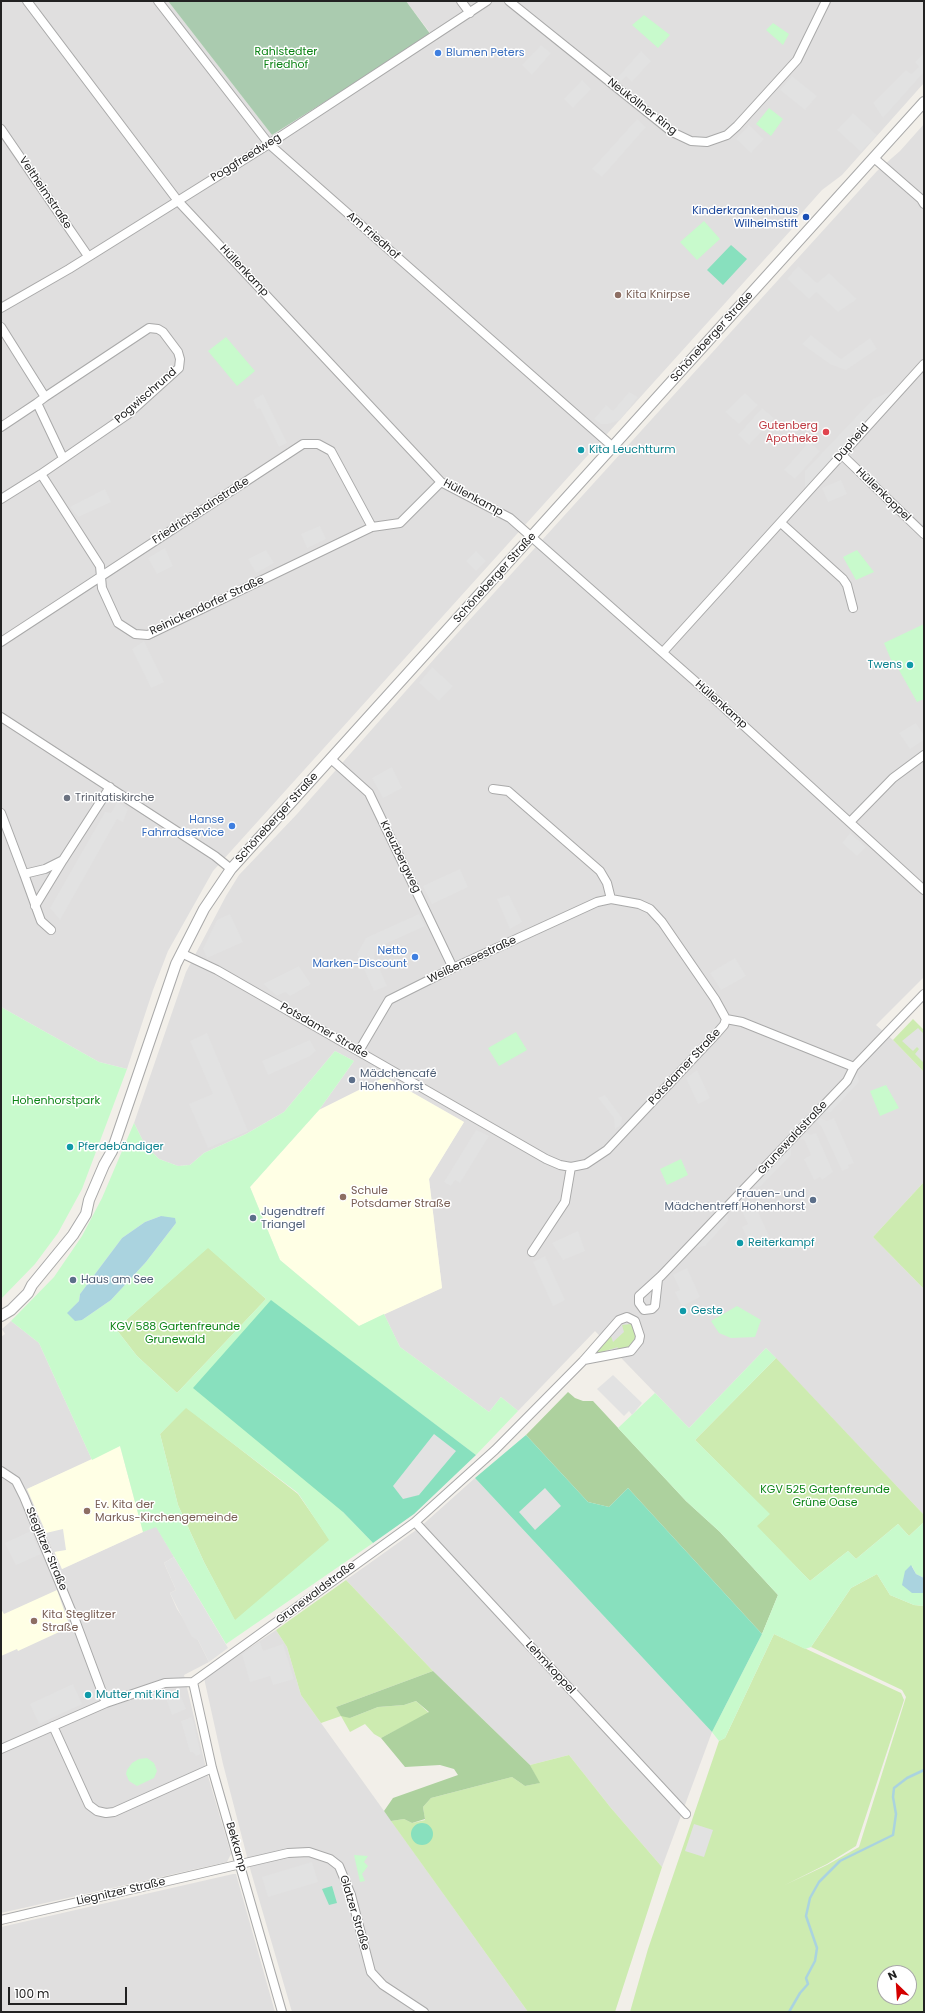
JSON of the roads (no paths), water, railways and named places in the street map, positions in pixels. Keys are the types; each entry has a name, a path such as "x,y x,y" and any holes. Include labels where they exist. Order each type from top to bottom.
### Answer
{"street":[{"name":"Hüllenkamp","path":"27,1 178,200 441,482 510,518 663,652 924,890"},
{"name":"Am Friedhof","path":"158,1 269,144 613,447"},
{"path":"461,1 470,12"},
{"name":"Poggfreedweg","path":"1,308 269,144 487,1"},
{"name":"Neuköllner Ring","path":"509,1 672,132 691,141 707,142 727,134 735,127 797,60 826,1"},
{"name":"Schöneberger Straße","path":"1,1316 11,1310 28,1293 32,1285 63,1245 68,1232 90,1200 104,1165 112,1151 126,1112 130,1094 181,953 204,909 231,869 924,102"},
{"name":"Veltheimstraße","path":"1,129 88,256"},
{"path":"874,158 921,199 924,204"},
{"path":"1,326 45,397"},
{"name":"Pogwischrund","path":"1,427 149,328 158,329 163,332 178,352 180,359 179,368 127,415 41,474 1,499"},
{"name":"Düpheid","path":"663,652 924,364"},
{"path":"37,403 63,458"},
{"name":"Friedrichshainstraße","path":"1,642 303,444 318,444 331,451 372,527"},
{"name":"Hüllenkoppel","path":"842,455 924,534"},
{"name":"Reinickendorfer Straße","path":"41,474 100,566 102,588 118,623 135,634 148,635 372,527 400,523 441,482"},
{"path":"781,523 843,579 847,586 853,608"},
{"path":"2,720 110,787 215,856 231,869"},
{"path":"850,822 893,778 924,755"},
{"name":"Kreuzbergweg","path":"331,758 369,793 453,968"},
{"path":"35,906 110,787"},
{"path":"493,789 508,791 600,871 607,883 611,899"},
{"path":"1,813 41,921 51,930"},
{"path":"24,874 45,869 63,860"},
{"name":"Weißenseestraße","path":"359,1051 389,1000 453,968 597,902 611,899 639,904 650,909 662,922 715,999 726,1019"},
{"name":"Potsdamer Straße","path":"181,953 217,970 546,1159 560,1165 571,1167 586,1164 607,1150 717,1033 724,1025 726,1019 742,1022 854,1067"},
{"name":"Grunewaldstraße","path":"658,1279 847,1081 854,1067 924,994"},
{"path":"532,1252 565,1202 571,1167"},
{"name":"Schöneberger Straße","path":"1,1313 24,1289 32,1285"},
{"name":"Grunewaldstraße","path":"193,1682 415,1522 476,1468 584,1360 619,1320 627,1317 635,1321 640,1336 636,1346 631,1351 624,1354 592,1357 584,1360"},
{"name":"Steglitzer Straße","path":"1,1471 16,1481 24,1497 75,1620 106,1703"},
{"name":"Lehmkoppel","path":"415,1522 686,1814"},
{"path":"1,1749 106,1703 165,1683 193,1682"},
{"name":"Bekkamp","path":"193,1682 212,1768 282,2012"},
{"path":"53,1726 88,1805 97,1811 106,1813 114,1812 212,1768"},
{"name":"Glatzer Straße","path":"241,1865 288,1853 309,1852 330,1859 339,1866 350,1895 371,1972 383,1985 424,2012"},
{"name":"Liegnitzer Straße","path":"1,1920 241,1865"}],"water":[{"path":"161,1216 175,1218 176,1223 146,1262 111,1300 82,1320 75,1321 67,1313 79,1301 80,1294 122,1238 145,1222"},
{"path":"911,1565 916,1574 924,1578 924,1593 912,1593 902,1585 905,1571"}],"waterway":[{"path":"789,2012 800,1993 808,1984 806,1978 815,1961 817,1948 806,1916 810,1898 819,1882 840,1861 893,1835 896,1814 893,1797 894,1788 907,1778 924,1770"}],"place":[{"name":"Blumen Peters","path":"438,53"},
{"name":"Kinderkrankenhaus Wilhelmstift","path":"806,217"},
{"name":"Kita Knirpse","path":"618,295"},
{"name":"Gutenberg Apotheke","path":"826,432"},
{"name":"Kita Leuchtturm","path":"581,450"},
{"name":"Twens","path":"910,665"},
{"name":"Trinitatiskirche","path":"67,798"},
{"name":"Hanse Fahrradservice","path":"232,826"},
{"name":"Netto Marken-Discount","path":"415,957"},
{"name":"Mädchencafé Hohenhorst","path":"352,1080"},
{"name":"Pferdebändiger","path":"70,1147"},
{"name":"Schule Potsdamer Straße","path":"343,1197"},
{"name":"Frauen- und Mädchentreff Hohenhorst","path":"813,1200"},
{"name":"Jugendtreff Triangel","path":"253,1218"},
{"name":"Reiterkampf","path":"740,1243"},
{"name":"Haus am See","path":"73,1280"},
{"name":"Geste","path":"683,1311"},
{"name":"Ev. Kita der Markus-Kirchengemeinde","path":"87,1511"},
{"name":"Kita Steglitzer Straße","path":"34,1621"},
{"name":"Mutter mit Kind","path":"88,1695"}],"park label":[{"name":"Rahlstedter Friedhof","path":"286,58"},
{"name":"Hohenhorstpark","path":"56,1101"},
{"name":"KGV 588 Gartenfreunde Grunewald","path":"175,1333"},
{"name":"KGV 525 Gartenfreunde Grüne Oase","path":"825,1496"}]}
